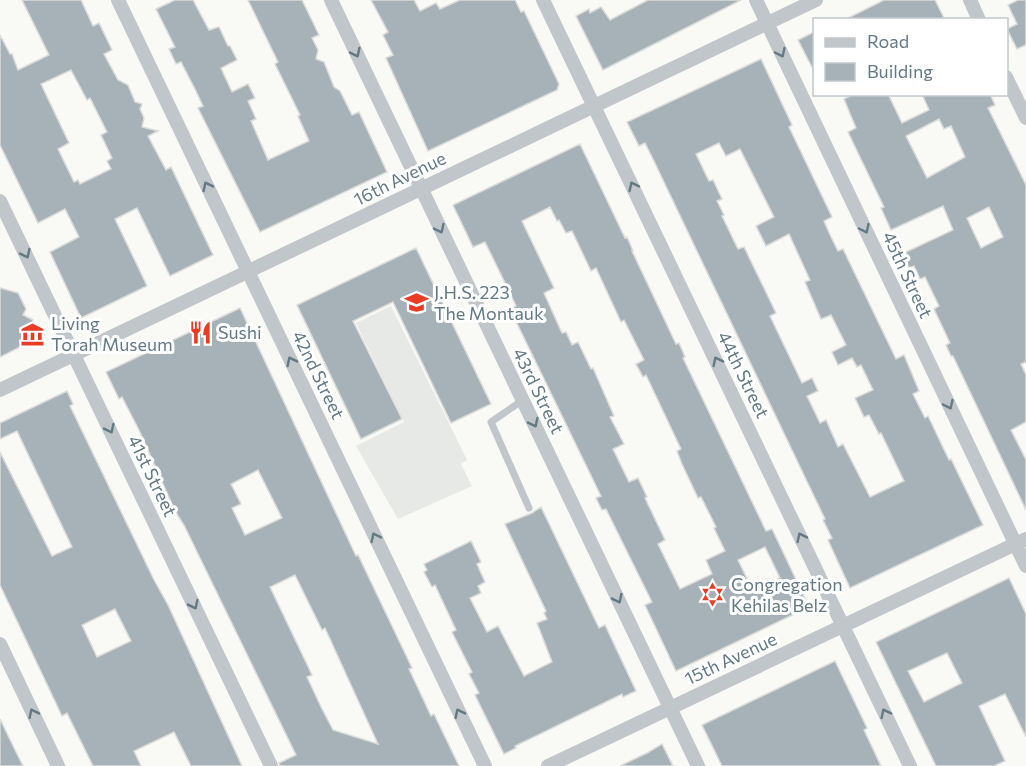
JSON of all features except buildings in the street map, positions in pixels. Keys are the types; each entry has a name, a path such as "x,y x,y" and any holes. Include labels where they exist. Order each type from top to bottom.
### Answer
{"street":[{"name":"42nd Street","path":"118,0 485,766"},
{"name":"43rd Street","path":"331,0 698,766"},
{"name":"44th Street","path":"543,0 910,766"},
{"name":"45th Street","path":"756,0 1021,541 1026,566"},
{"name":"16th Avenue","path":"0,390 816,0"},
{"path":"970,0 978,18"},
{"path":"1008,81 1026,118"},
{"name":"41st Street","path":"0,201 272,766"},
{"name":"15th Avenue","path":"548,766 1021,541"},
{"path":"0,644 58,766"}],"lane":[{"path":"522,400 491,422 530,508"}],"shaded area":[{"path":"391,306 467,460 461,464 472,486 398,519 356,446 404,422 356,323"}],"place":[{"name":"J.H.S. 223 The Montauk","path":"416,303"},
{"name":"Sushi","path":"200,333"},
{"name":"Living Torah Museum","path":"33,334"},
{"name":"Congregation Kehilas Belz","path":"713,595"}]}
